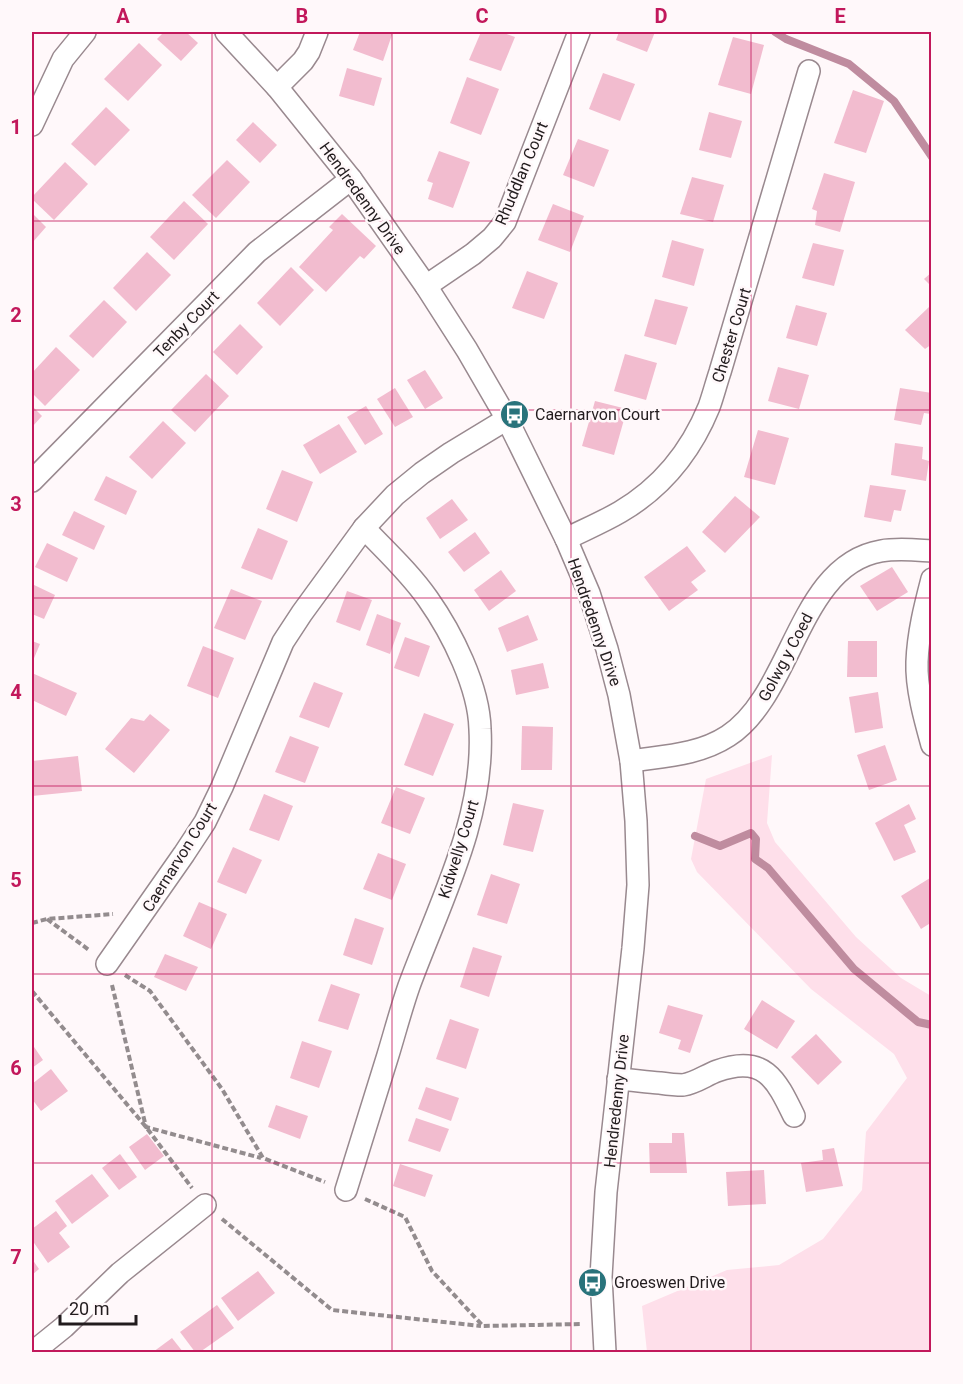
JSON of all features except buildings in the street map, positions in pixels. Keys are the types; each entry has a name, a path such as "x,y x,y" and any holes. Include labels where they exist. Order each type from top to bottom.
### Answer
{"street":[{"path":"32,125 63,59 85,32"},
{"name":"Hendredenny Drive","path":"226,32 278,87 351,179 468,350 507,419 566,539 589,593 607,649 619,695 631,760 638,885 606,1192 601,1277 605,1353"},
{"path":"278,87 303,61 317,32"},
{"name":"Rhuddlan Court","path":"426,286 473,254 492,238 505,222 579,32"},
{"name":"Chester Court","path":"566,539 620,512 643,496 681,459 695,435 709,408 809,71"},
{"name":"Tenby Court","path":"32,481 257,252 351,179"},
{"name":"Caernarvon Court","path":"107,964 205,822 284,642 302,613 364,528 395,495 422,473 507,419"},
{"name":"Kidwelly Court","path":"346,1190 408,988 467,831 476,792 480,747 476,699 464,663 448,631 428,599 364,528"},
{"name":"Golwg y Coed","path":"631,760 707,748 729,736 741,726 755,712 766,694 818,595 846,566 860,557 880,551 899,549 932,551"},
{"path":"932,579 921,621 917,664 922,709 932,745"},
{"path":"618,1079 682,1085 733,1066 753,1066 767,1072 776,1082 794,1116"},
{"path":"33,1353 64,1327 120,1273 205,1205"}],"path":[{"path":"32,923 47,919 144,912"},
{"path":"47,919 107,964 150,991 222,1089 263,1158"},
{"path":"107,964 146,1128"},
{"path":"32,992 146,1128 205,1205 332,1310 483,1326 603,1323"},
{"path":"146,1128 263,1158 346,1190 405,1217 432,1271 483,1326"}],"shaded area":[{"path":"772,755 767,823 775,842 856,937 901,978 931,996 931,1352 647,1352 642,1306 727,1270 779,1265 823,1239 862,1190 866,1132 907,1078 894,1054 811,989 697,872 691,859 706,779"}],"waterway":[{"path":"775,32 786,39 849,64 894,101 932,157"},
{"path":"695,836 720,846 751,833 756,839 755,859 768,868 854,969 918,1022 932,1025"}],"place":[{"name":"Caernarvon Court","path":"514,414"},
{"name":"Groeswen Drive","path":"593,1282"}]}
